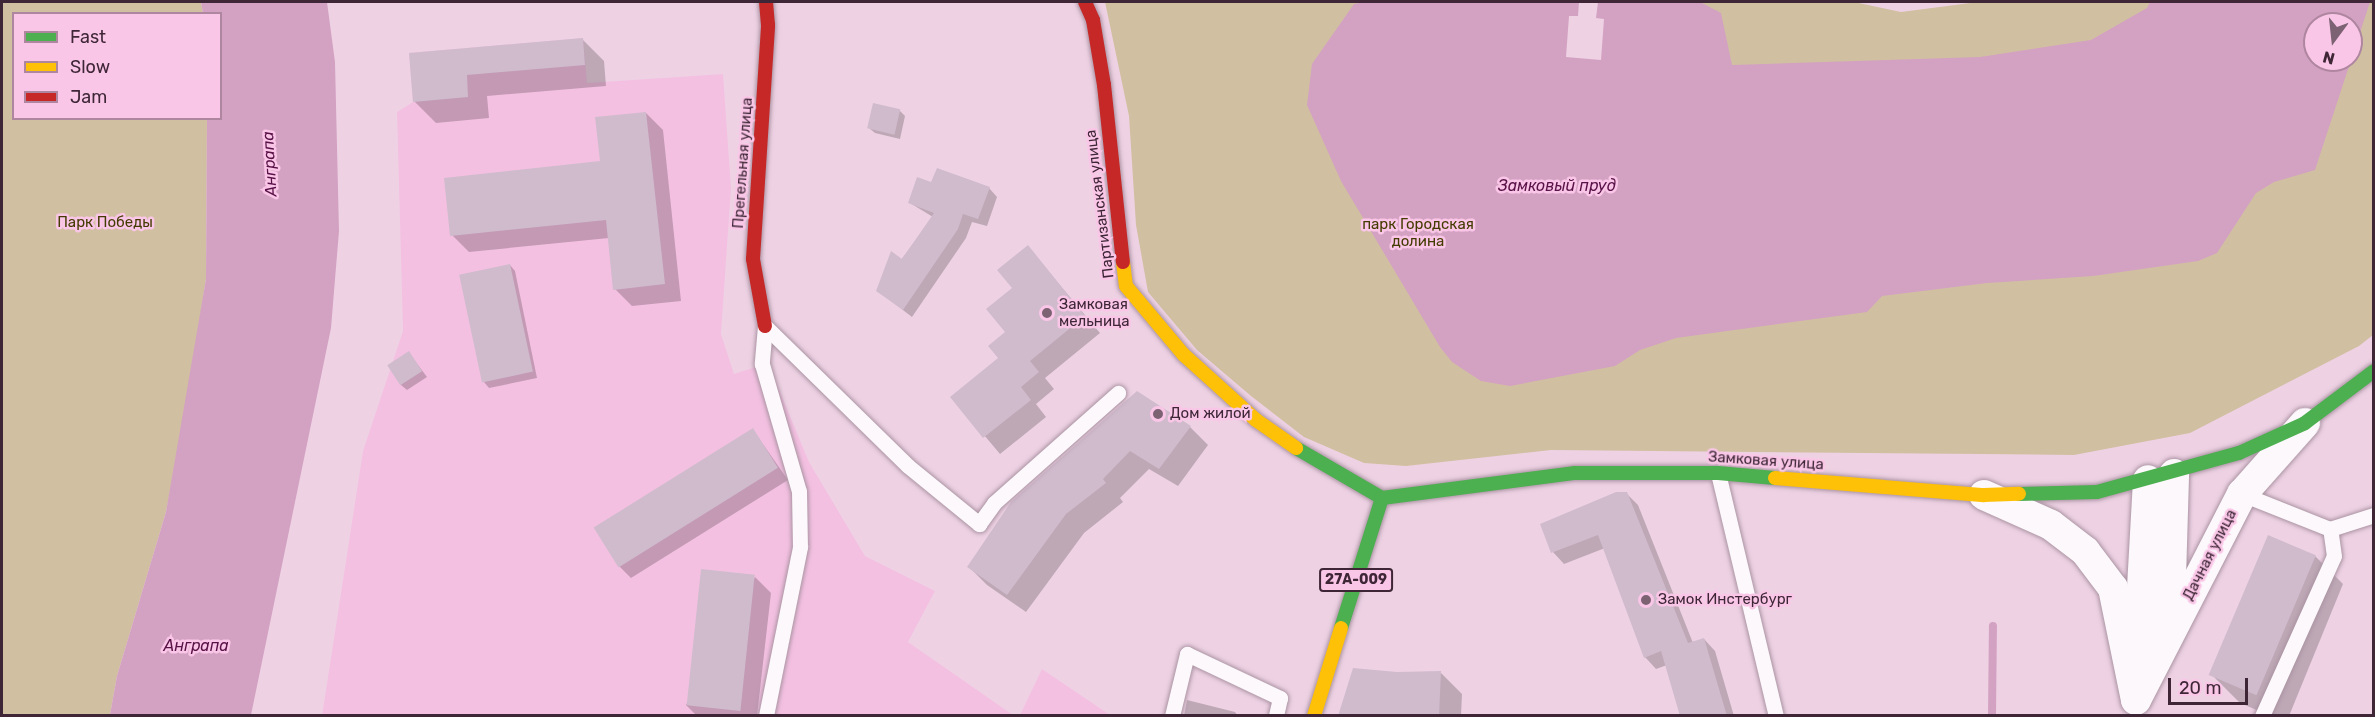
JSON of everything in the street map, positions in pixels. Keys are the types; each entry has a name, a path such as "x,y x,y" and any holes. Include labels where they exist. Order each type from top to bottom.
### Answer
{"street":[{"name":"Прегельная улица","path":"765,326 753,259 768,25 766,2"},
{"name":"Партизанская улица","path":"1085,2 1093,20 1104,85 1126,286 1184,355 1256,420 1308,457 1382,498"},
{"name":"Дачная улица","path":"2135,708 2242,494 2305,423 2373,371"},
{"name":"Дачная улица","path":"2135,708 2171,578 2161,477 2240,453 2305,423"},
{"name":"Замковая улица","path":"1382,498 1575,473 1718,473 1984,495 2097,492 2161,477"},
{"path":"1984,495 2051,525 2085,551 2113,588 2135,708"},
{"name":"27А-009","path":"1314,716 1382,498"}],"lane":[{"path":"765,326 908,466 979,524 994,503 1118,393"},
{"path":"765,326 762,364 799,491 800,547 766,716"},
{"path":"1718,473 1776,716"},
{"path":"2242,494 2330,529 2373,515"},
{"path":"2262,716 2334,556 2330,529"},
{"path":"1172,716 1187,654 1280,699 1276,716"}],"shaded area":[{"path":"583,38 587,83 723,74 731,188 721,334 734,374 768,363 809,462 865,556 935,591 908,642 1013,715 322,716 363,451 403,331 397,112 413,102 409,53"},
{"path":"1042,669 1110,715 1020,715"}],"green space":[{"name":"Парк Победы","path":"2,2 201,2 203,12 12,12 12,120 207,120 206,279 188,396 166,512 117,676 110,715 2,715"},
{"name":"парк Городская долина","path":"1105,2 1854,2 1901,12 1978,2 2373,2 2373,335 2359,346 2190,433 2074,455 1551,450 1406,466 1364,463 1304,437 1197,350 1148,292 1136,225 1129,116"}],"water":[{"name":"Анграпа","path":"201,2 327,2 335,62 339,231 331,328 251,715 110,715 117,676 166,512 206,279 207,120 222,120 222,12 203,12"},
{"name":"Замковый пруд","path":"1365,2 1700,2 1721,13 1732,65 1980,57 2091,40 2147,8 2150,2 2370,2 2363,23 2363,12 2303,12 2303,72 2347,72 2315,170 2274,182 2256,193 2217,253 2198,261 2093,276 1987,283 1882,296 1867,312 1676,338 1640,350 1615,366 1510,386 1481,381 1452,362 1440,347 1341,181 1307,105 1312,64 1354,4"}],"pier":[{"path":"1579,2 1598,2 1596,18 1604,19 1601,60 1566,57 1569,16 1578,16"}],"building":[{"path":"583,38 585,65 467,75 468,97 413,102 409,53"},
{"path":"873,103 900,109 894,135 867,128"},
{"path":"646,112 665,284 613,290 606,220 450,236 444,178 600,161 595,117"},
{"path":"937,168 990,187 978,219 963,214 958,229 903,310 876,291 891,251 902,259 934,213 908,203 917,177 931,182"},
{"path":"1028,245 1085,316 1030,361 1039,372 1021,387 1031,400 983,438 950,397 998,358 988,346 1005,332 986,309 1012,288 997,270"},
{"path":"510,264 533,372 482,382 459,275"},
{"path":"409,351 422,371 400,385 387,365"},
{"path":"1137,391 1191,426 1159,469 1130,451 1103,479 1106,483 1066,514 1007,595 967,567 1011,502"},
{"path":"753,428 778,468 618,567 594,528"},
{"name":"Замок Инстербург","path":"1616,492 1627,492 1688,643 1704,638 1727,716 1680,716 1661,651 1644,658 1598,535 1551,553 1540,524"},
{"path":"2268,535 2316,555 2256,695 2209,675"},
{"path":"701,569 755,575 740,711 687,705"},
{"path":"1353,668 1397,672 1441,671 1439,716 1338,716"}],"waterway":[{"path":"1992,716 1993,626"}],"traffic: fast":[{"path":"2019,494 2097,492 2239,453 2305,423 2374,371"},
{"path":"1296,448 1382,498 1341,628"},
{"path":"1382,498 1575,473 1718,473 1775,478"}],"traffic: slow":[{"path":"1123,262 1126,286 1184,355 1256,420 1296,448"},
{"path":"1775,478 1984,495 2019,494"},
{"path":"1314,716 1341,628"}],"traffic: jam":[{"path":"765,326 753,259 768,25 766,2"},
{"path":"1085,2 1093,20 1104,85 1123,262"}],"place":[{"name":"Замковая мельница","path":"1047,313"},
{"name":"Дом жилой","path":"1158,414"},
{"name":"Замок Инстербург","path":"1646,600"}]}
